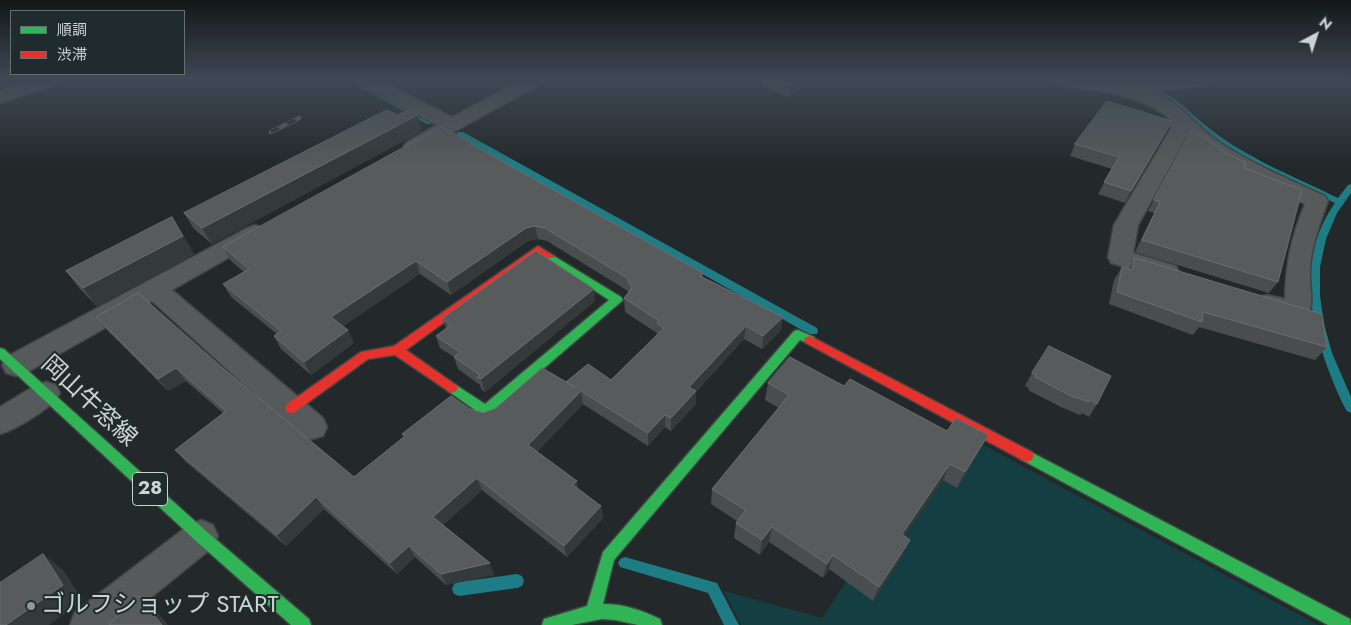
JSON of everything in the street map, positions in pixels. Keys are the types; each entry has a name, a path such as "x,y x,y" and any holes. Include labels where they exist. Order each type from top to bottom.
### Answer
{"street":[{"path":"420,108 452,125"},
{"path":"391,159 483,108"},
{"path":"1170,108 1183,118 1210,146 1258,173 1317,201 1302,238 1298,268 1298,311 1283,309 1246,297"},
{"path":"1183,118 1180,130 1126,225 1120,257 1183,277"},
{"path":"8,358 154,288 277,221"},
{"path":"291,408 365,355 397,350 538,249 618,300 486,411 397,350"},
{"path":"154,288 312,427"},
{"path":"594,611 608,557 798,334 1344,625"},
{"name":"岡山牛窓線","path":"8,358 201,536 302,625"},
{"path":"0,422 46,393"},
{"path":"88,625 201,536"},
{"path":"550,625 578,614 594,611 611,611 631,615 654,625"}],"shaded area":[{"path":"950,427 1318,625 741,625 724,591 822,618"}],"building":[{"path":"1102,108 1130,108 1172,121 1131,191 1104,182 1119,157 1075,144"},
{"path":"387,110 398,115 408,110 418,115 202,228 184,213"},
{"path":"441,127 473,143 471,144 703,273 700,276 783,317 763,336 746,326 689,387 696,391 671,418 665,415 648,433 581,391 528,445 577,481 573,485 601,506 564,546 477,478 433,517 490,563 441,574 409,546 390,563 316,497 277,535 175,450 226,411 176,368 158,379 96,317 138,293 225,370 354,477 405,436 402,434 451,396 470,409 483,413 495,409 542,368 566,382 588,364 611,380 664,328 657,323 659,321 624,298 632,288 627,278 545,228 535,226 526,228 447,282 416,261 331,317 348,330 304,362 274,336 281,331 223,284 249,269 223,247"},
{"path":"1193,129 1223,150 1222,152 1245,162 1244,168 1302,190 1278,282 1142,240 1160,202 1154,200"},
{"path":"172,217 183,236 83,288 66,271"},
{"path":"536,251 594,289 481,379 477,377 480,375 454,357 460,352 436,336 451,325 442,319"},
{"path":"1135,258 1322,314 1327,347 1203,312 1202,322 1117,292 1122,267 1132,270"},
{"path":"1049,346 1111,376 1097,404 1090,400 1089,402 1069,395 1035,377 1036,375 1032,373"},
{"path":"790,357 844,386 850,379 947,431 956,418 988,435 965,472 950,464 902,534 910,540 879,587 833,555 827,564 772,527 762,540 736,523 746,510 712,489 789,395 768,383"},
{"path":"43,554 63,585 6,625 0,625 0,583"},
{"path":"139,596 162,625 110,625 109,623 121,614 119,611"}],"waterway":[{"path":"404,108 430,122"},
{"path":"1181,108 1209,132 1252,160 1339,202"},
{"path":"460,134 813,331"},
{"path":"1351,187 1333,213 1321,239 1315,267 1315,296 1319,324 1327,353 1351,408"},
{"path":"625,563 712,588 732,625"},
{"path":"459,589 517,581"}],"railway":[{"path":"271,132 299,118"}],"traffic: fast":[{"path":"452,388 486,411 617,300 549,256"},
{"path":"593,611 608,557 798,334 810,340"},
{"path":"0,352 201,536 303,625"},
{"path":"1027,456 1344,625"},
{"path":"550,625 576,616 602,612 628,614 654,625"}],"traffic: jam":[{"path":"397,350 538,249 549,256"},
{"path":"810,340 1027,456"},
{"path":"291,408 365,355 397,350 452,388"}],"place":[{"name":"ゴルフショップ START","path":"31,606"}]}
